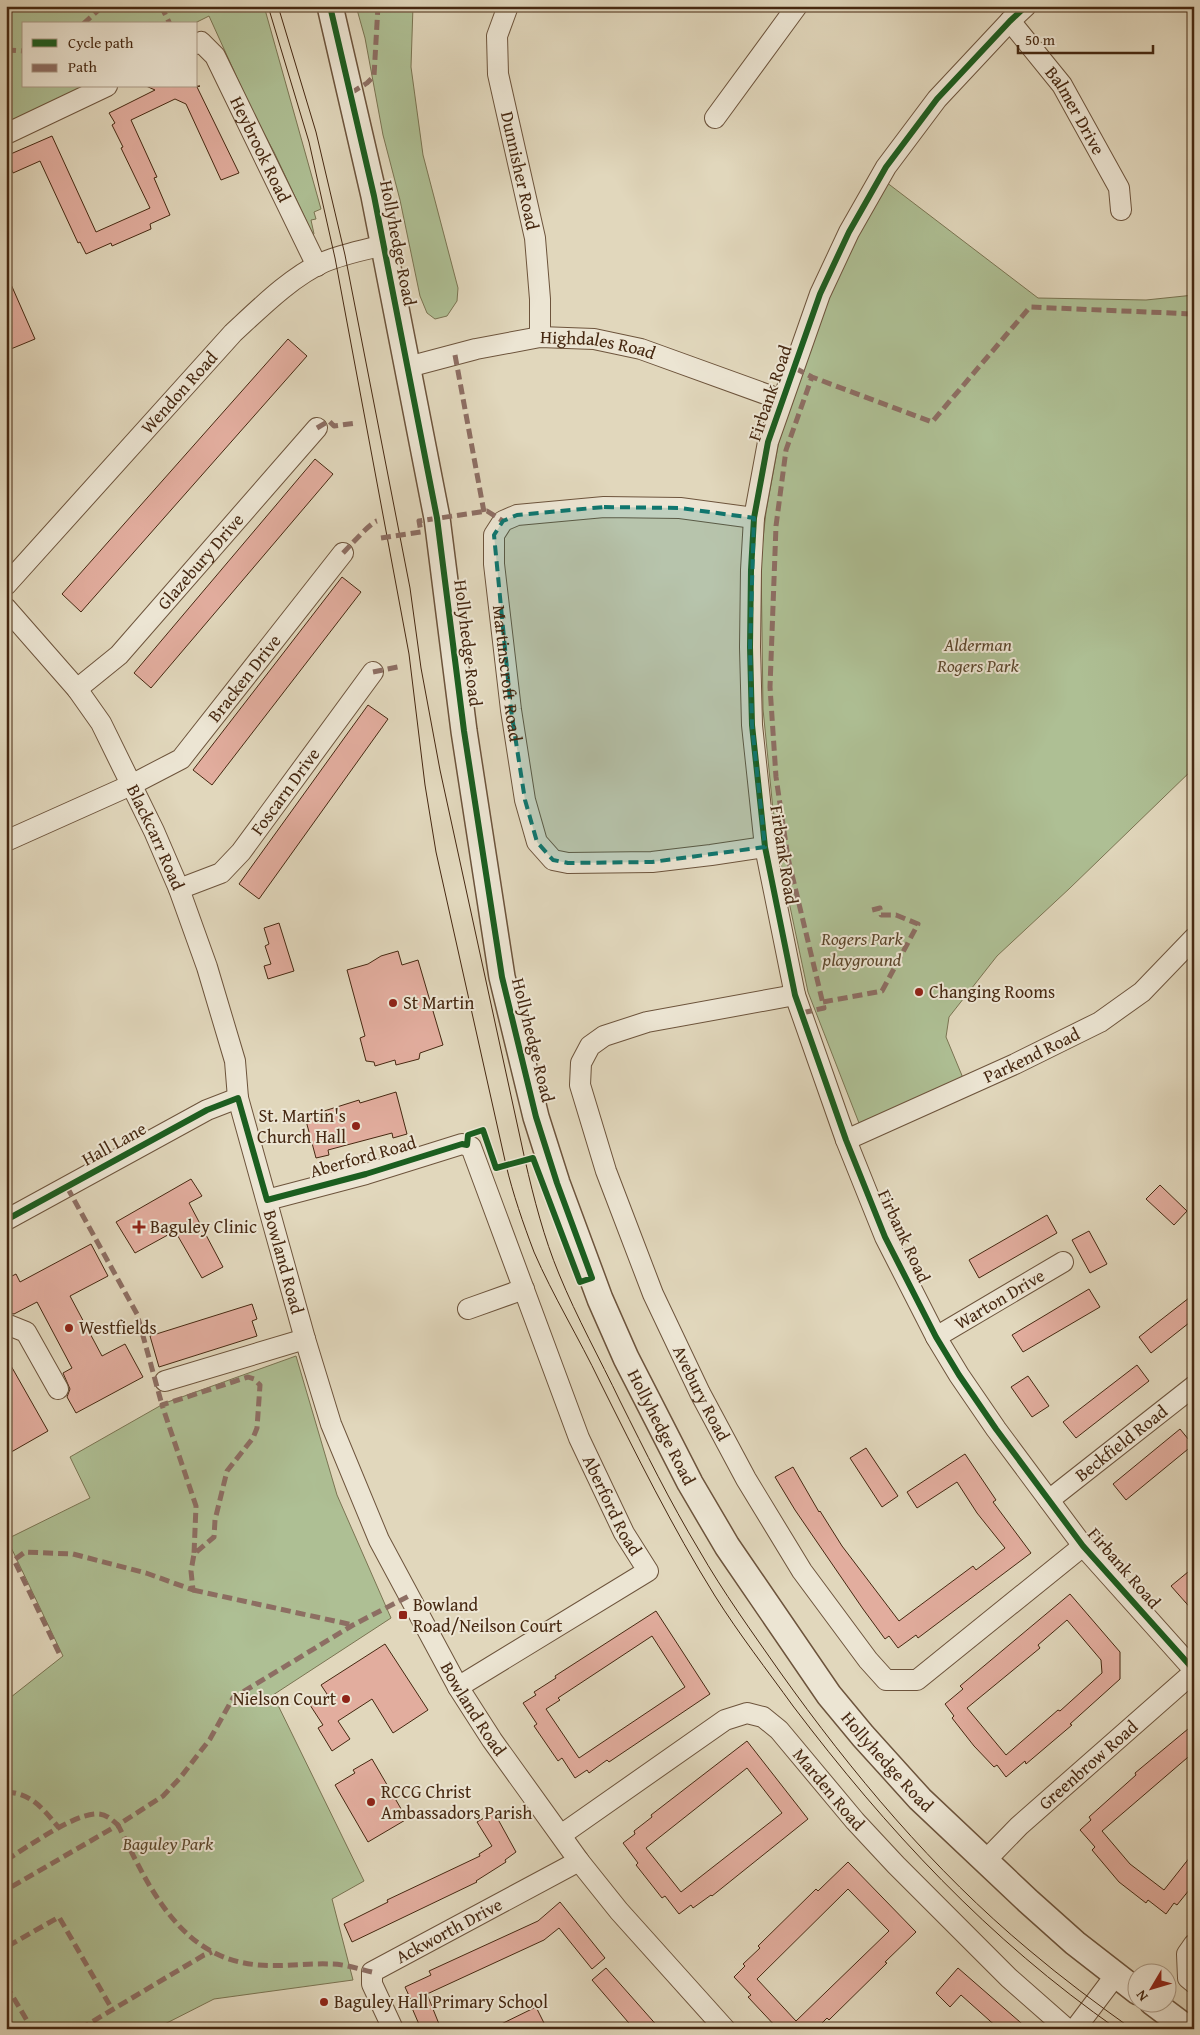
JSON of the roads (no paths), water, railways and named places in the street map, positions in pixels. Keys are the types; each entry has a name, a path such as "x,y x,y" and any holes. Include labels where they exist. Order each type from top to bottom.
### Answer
{"street":[{"name":"Hollyhedge Road","path":"330,6 384,245 437,518 464,732 502,977 536,1117 557,1183 600,1299 626,1358 690,1483 727,1546 762,1600 830,1695 863,1736 920,1798 1074,1943 1128,1985"},
{"name":"Dunnisher Road","path":"508,6 498,36 498,74 535,238 540,300 540,338"},
{"path":"715,118 797,6"},
{"name":"Firbank Road","path":"1026,6 937,98 886,166 849,232 820,294 768,442 754,518 750,656 752,725 765,846 795,995 846,1140 885,1237 936,1336 959,1375 996,1429 1083,1546 1194,1671"},
{"name":"Balmer Drive","path":"1010,21 1062,85 1119,188 1121,210"},
{"name":"Heybrook Road","path":"198,43 202,42 215,56 317,266"},
{"path":"6,134 103,88"},
{"name":"Wendon Road","path":"6,585 233,333 271,299 317,266 345,255 384,245"},
{"name":"Highdales Road","path":"408,367 476,349 540,338 594,339 641,349 782,400"},
{"name":"Glazebury Drive","path":"76,689 120,655 317,428"},
{"name":"Martinscroft Road","path":"754,518 680,508 604,507 517,515 503,521 494,535 494,564 511,710 525,800 537,842 553,860 568,863 652,862 765,846"},
{"name":"Bracken Drive","path":"6,841 131,785 181,759 343,553"},
{"name":"Blackcarr Road","path":"6,608 76,689 101,723 131,785 179,889 208,967 235,1061 238,1098"},
{"name":"Foscarn Drive","path":"179,889 221,873 241,852 373,672"},
{"name":"Parkend Road","path":"846,1140 1015,1064 1100,1022 1142,992 1190,951"},
{"name":"Avebury Road","path":"795,995 647,1022 604,1036 590,1046 581,1063 580,1085 606,1170 653,1294 700,1393 746,1479 802,1571 868,1660 886,1680 916,1680 1083,1546"},
{"name":"Bowland Road","path":"238,1098 305,1339 331,1424 379,1540 458,1687 492,1740 579,1861 619,1910 725,2029"},
{"name":"Hall Lane","path":"7,1219 208,1110 238,1098"},
{"name":"Aberford Road","path":"267,1200 366,1174 462,1144 467,1145 473,1151 579,1438 624,1533 648,1571 458,1687"},
{"name":"Warton Drive","path":"936,1336 1062,1262"},
{"path":"468,1309 524,1289"},
{"path":"6,1324 26,1332 58,1389"},
{"path":"165,1381 305,1339"},
{"name":"Beckfield Road","path":"1049,1500 1194,1386"},
{"name":"Greenbrow Road","path":"985,1861 1019,1826 1194,1671"},
{"name":"Marden Road","path":"561,1835 724,1720 747,1713 763,1717 779,1730 855,1821 883,1851 1009,1978 1066,2029"},
{"name":"Ackworth Drive","path":"393,2029 372,1984 372,1972 579,1861"},
{"path":"1194,1944 1187,1954 1188,1978 1194,1983"},
{"path":"1075,2029 1116,1976"},
{"path":"1165,2012 1188,2029"}],"tram line":[{"path":"268,6 309,142 335,258 409,654 425,785 436,852 506,1165 518,1208 534,1252 549,1285 684,1544 724,1610 793,1706 865,1796 942,1880 1025,1958 1117,2029"},
{"path":"278,6 316,132 345,255 410,588 421,668 440,770 528,1175 544,1232 559,1274 639,1439 688,1532 738,1612 807,1710 896,1819 960,1887 1041,1960 1132,2029"}],"place":[{"name":"Changing Rooms","path":"919,992"},
{"name":"St Martin","path":"393,1003"},
{"name":"St. Martin's Church Hall","path":"356,1126"},
{"name":"Baguley Clinic","path":"139,1227"},
{"name":"Westfields","path":"69,1328"},
{"name":"Bowland Road/Neilson Court","path":"403,1615"},
{"name":"Nielson Court","path":"346,1699"},
{"name":"RCCG Christ Ambassadors Parish","path":"371,1802"},
{"name":"Baguley Hall Primary School","path":"324,2002"}],"park label":[{"name":"Alderman Rogers Park","path":"978,655"},
{"name":"Rogers Park playground","path":"862,950"},
{"name":"Baguley Park","path":"168,1844"}]}
